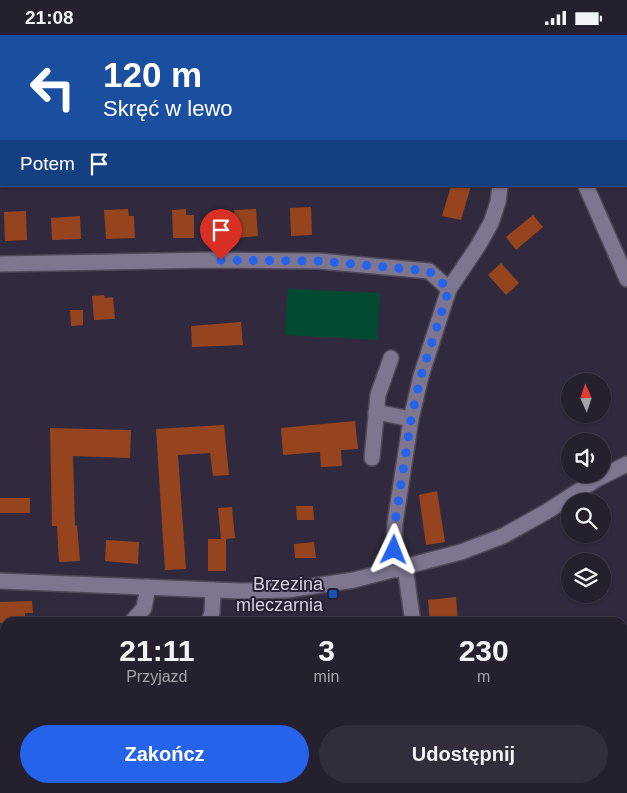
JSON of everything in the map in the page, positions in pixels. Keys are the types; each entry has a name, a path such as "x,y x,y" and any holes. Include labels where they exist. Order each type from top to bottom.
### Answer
{"street":[{"path":"412,617 401,568 394,550 395,523 411,419 421,376 449,289 491,223 498,202 500,187"},
{"path":"586,187 627,279"},
{"path":"0,265 212,260 319,261 429,271 449,289"},
{"path":"372,458 378,395 391,358"},
{"path":"376,412 411,419"},
{"path":"0,581 213,590 287,590 354,580 461,552 503,536 546,512 597,479 627,464"},
{"path":"136,617 144,608 148,587"},
{"path":"210,617 213,590"}],"green space":[{"path":"288,289 380,293 377,340 285,335"}],"building":[{"path":"451,187 471,187 461,220 442,216"},
{"path":"311,207 312,235 291,236 290,208"},
{"path":"128,209 129,216 134,216 135,238 106,239 104,210"},
{"path":"186,209 186,215 194,215 194,238 173,238 172,210"},
{"path":"256,209 258,236 236,238 234,210"},
{"path":"26,211 27,240 5,241 4,212"},
{"path":"533,215 543,227 516,250 506,237"},
{"path":"80,216 81,239 52,240 51,218"},
{"path":"501,263 519,283 506,295 488,275"},
{"path":"104,295 105,298 113,297 115,319 94,320 92,296"},
{"path":"70,310 83,310 83,325 71,326"},
{"path":"241,322 243,345 192,347 191,326"},
{"path":"355,421 358,449 341,450 342,466 321,467 320,452 283,455 281,428"},
{"path":"224,425 229,475 213,476 210,453 178,455 186,569 165,570 156,429"},
{"path":"50,428 131,430 130,458 73,456 75,526 77,525 80,561 59,562 57,526 52,526"},
{"path":"437,491 445,542 426,545 419,495"},
{"path":"0,498 30,498 30,513 0,513"},
{"path":"296,506 313,506 314,520 297,520"},
{"path":"232,507 235,538 226,539 226,571 208,571 208,539 221,539 218,508"},
{"path":"106,540 139,542 138,564 105,561"},
{"path":"314,542 316,558 295,558 294,544"},
{"path":"456,597 458,617 429,617 428,600"},
{"path":"32,601 33,613 25,613 25,617 0,617 0,602"}],"place":[{"name":"Brzezina mleczarnia","path":"333,594"}],"route":[{"path":"221,260 319,261 429,271 449,289 421,376 411,419 395,523 394,550"}]}
